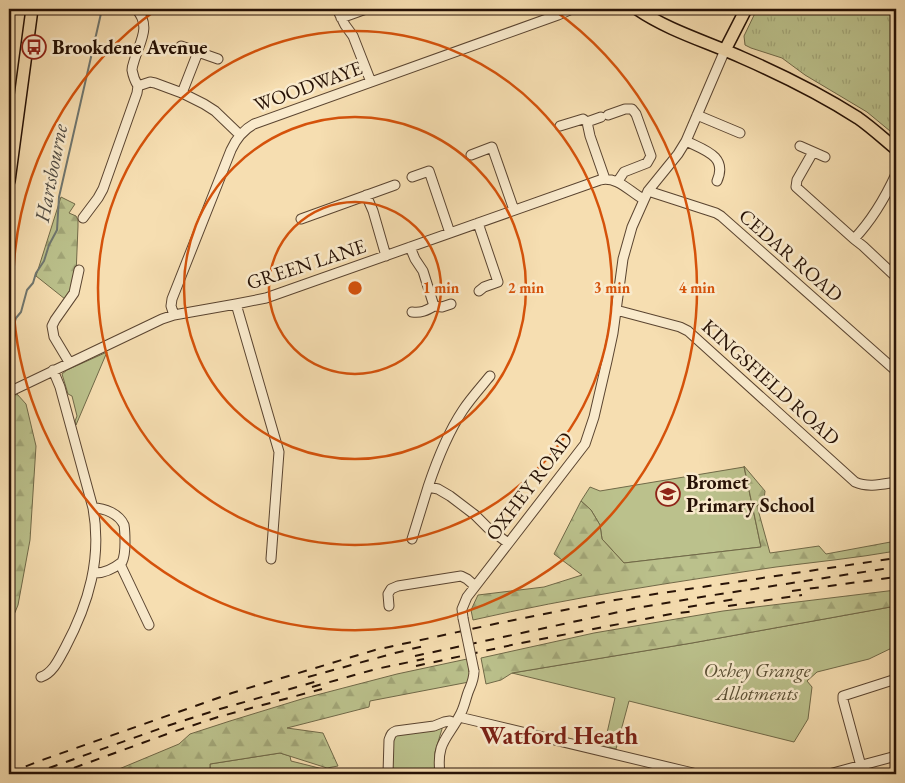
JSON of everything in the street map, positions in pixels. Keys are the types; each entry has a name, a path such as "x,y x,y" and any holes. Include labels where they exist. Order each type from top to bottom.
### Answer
{"main road":[{"path":"9,181 32,9"},
{"path":"637,9 683,33 742,57 813,92 858,118 896,149"},
{"path":"725,50 746,9"}],"street":[{"path":"83,218 103,189 137,93 138,86 132,67 144,29 144,21 136,9"},
{"path":"336,9 353,36 371,82"},
{"path":"341,18 366,9"},
{"name":"WOODWAYE","path":"174,315 172,299 231,150 240,135 247,128 572,9"},
{"path":"181,46 218,59"},
{"name":"OXHEY ROAD","path":"457,720 463,709 473,680 474,671 463,618 463,606 508,543 585,444 594,417 613,333 626,245 643,199 686,142 725,50"},
{"path":"182,93 198,52"},
{"path":"138,86 150,82 195,99 215,111 240,135"},
{"path":"560,126 581,119 587,122 624,109 632,109 636,114 651,156 647,163 624,172 618,181"},
{"path":"697,115 740,133"},
{"path":"587,122 605,179"},
{"path":"686,142 709,152 717,159 720,170 717,181"},
{"path":"470,154 492,146 514,210"},
{"path":"800,146 825,157"},
{"path":"813,152 797,180 796,187 894,275"},
{"path":"412,177 429,171 450,233"},
{"path":"854,239 870,221 890,188 896,174"},
{"name":"GREEN LANE","path":"9,392 69,362 174,315 266,298 605,179 618,181 643,199"},
{"path":"301,219 395,185"},
{"name":"CEDAR ROAD","path":"648,191 721,216 896,371"},
{"path":"366,195 373,210 386,256"},
{"path":"478,223 498,282 478,291"},
{"path":"410,247 423,271 434,306"},
{"path":"69,362 54,337 52,329 55,320 74,293 79,270"},
{"path":"236,304 279,452 271,559"},
{"path":"412,312 424,312 434,306 442,307 451,304"},
{"name":"KINGSFIELD ROAD","path":"616,310 680,327 688,331 855,482 873,485 896,482"},
{"path":"41,677 52,669 79,618 93,574 97,538 93,508 60,387 53,370"},
{"path":"412,539 439,456 464,409 490,376"},
{"path":"428,487 438,489 450,496 508,543"},
{"path":"93,508 101,508 110,512 118,518 125,530 124,557 120,564 106,572 93,574"},
{"path":"120,564 149,625"},
{"path":"389,606 388,594 391,589 398,586 460,576 476,586"},
{"path":"857,769 843,696 896,679"},
{"path":"388,774 389,740 392,733 457,720 697,774"},
{"path":"440,774 439,755 441,744 457,720"},
{"path":"829,774 857,769 896,756"}],"green space":[{"path":"757,9 896,9 896,136 867,112 805,75 782,58 745,45 744,36"},
{"path":"61,197 75,204 69,213 76,216 78,220 76,275 73,287 65,299 36,276"},
{"path":"107,352 76,425 77,416 72,396 68,394 62,374"},
{"path":"17,394 26,404 36,446 30,540 18,605 9,627 9,398"},
{"path":"744,466 765,491 764,500 757,506 770,553 819,546 826,554 896,541 896,551 662,584 548,604 473,620 471,610 478,595 544,587 582,575 554,554 581,501 591,510 600,525 602,539 624,563 761,547"},
{"name":"Bromet Primary School","path":"744,467 761,547 624,563 602,539 600,525 591,510 581,501 590,487 600,491"},
{"path":"896,590 896,606 512,673 501,680 486,684 481,658 594,633 723,611"},
{"name":"Oxhey Grange Allotments","path":"896,606 896,646 869,659 817,672 807,681 812,687 808,719 794,742 629,701 616,749 604,746 615,698 512,673 692,643"},
{"path":"467,659 470,672 469,682 370,701 369,707 287,728 323,733 338,766 327,768 280,753 210,764 210,774 107,774 179,744 190,734 230,721 305,698 397,674"},
{"path":"442,727 435,752 436,774 391,774 392,743 395,734"},
{"path":"280,753 290,756 291,761 327,770 326,774 210,774 210,764"}],"waterway":[{"name":"Hartsbourne","path":"9,336 16,318 21,312 27,290 33,283 57,230 59,197 102,9"}],"railway":[{"path":"9,773 232,693 375,650 615,600 896,558"},
{"path":"415,656 642,607 896,567"},
{"path":"792,591 896,577"},
{"path":"728,606 802,595"},
{"path":"688,607 735,599"},
{"path":"416,666 521,643 671,614 696,611"},
{"path":"308,677 424,646"},
{"path":"312,687 376,669 424,659"},
{"path":"32,774 170,725 318,681"},
{"path":"57,774 218,717 322,689"}],"place":[{"name":"Brookdene Avenue","path":"34,47"},
{"name":"Bromet Primary School","path":"668,494"}],"district":[{"name":"Watford Heath","path":"559,735"}]}
